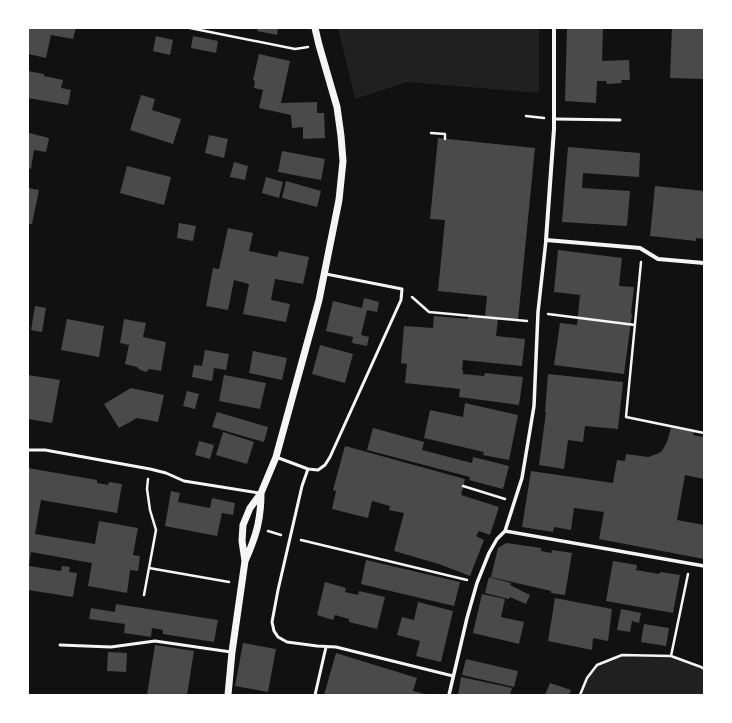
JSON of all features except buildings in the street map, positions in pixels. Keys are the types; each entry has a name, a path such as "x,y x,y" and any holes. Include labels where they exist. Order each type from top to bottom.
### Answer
{"street":[{"path":"245,561 242,541 243,525 250,508 261,493 276,457 310,333 339,200 343,161 337,107 331,82 318,45 315,28"},
{"path":"449,695 466,618 477,583 493,546 497,539 505,531 515,502 522,478 534,406 537,322 546,240 554,119 554,28"},
{"path":"546,240 640,248 658,259 704,263"},
{"path":"228,695 232,652 245,561 258,529 261,510 261,493"},
{"path":"505,531 704,566"}],"lane":[{"path":"554,119 620,120"},
{"path":"276,457 308,469 318,470 325,465 401,300 402,289 324,273"},
{"path":"28,450 45,450 150,468 184,481 261,493"},
{"path":"308,469 302,486 272,622 278,637 287,642 336,647 453,676"},
{"path":"60,645 111,647 156,641 232,652"},
{"path":"315,695 326,647"}],"path":[{"path":"190,28 295,49 318,45"},
{"path":"526,116 554,119"},
{"path":"431,133 445,134 445,139"},
{"path":"640,248 641,257 626,417 704,433"},
{"path":"402,289 429,312 537,322"},
{"path":"538,312 635,325"},
{"path":"144,595 156,530 150,510 147,489 150,468"},
{"path":"463,486 515,502"},
{"path":"258,529 440,572 477,583"},
{"path":"671,656 690,564"},
{"path":"149,568 242,585"},
{"path":"580,695 587,678 597,665 622,655 671,656 704,669"}],"shaded area":[{"path":"338,28 539,28 539,93 407,82 355,99"},
{"path":"622,655 671,656 704,669 704,695 580,695 587,678 597,665"}]}
